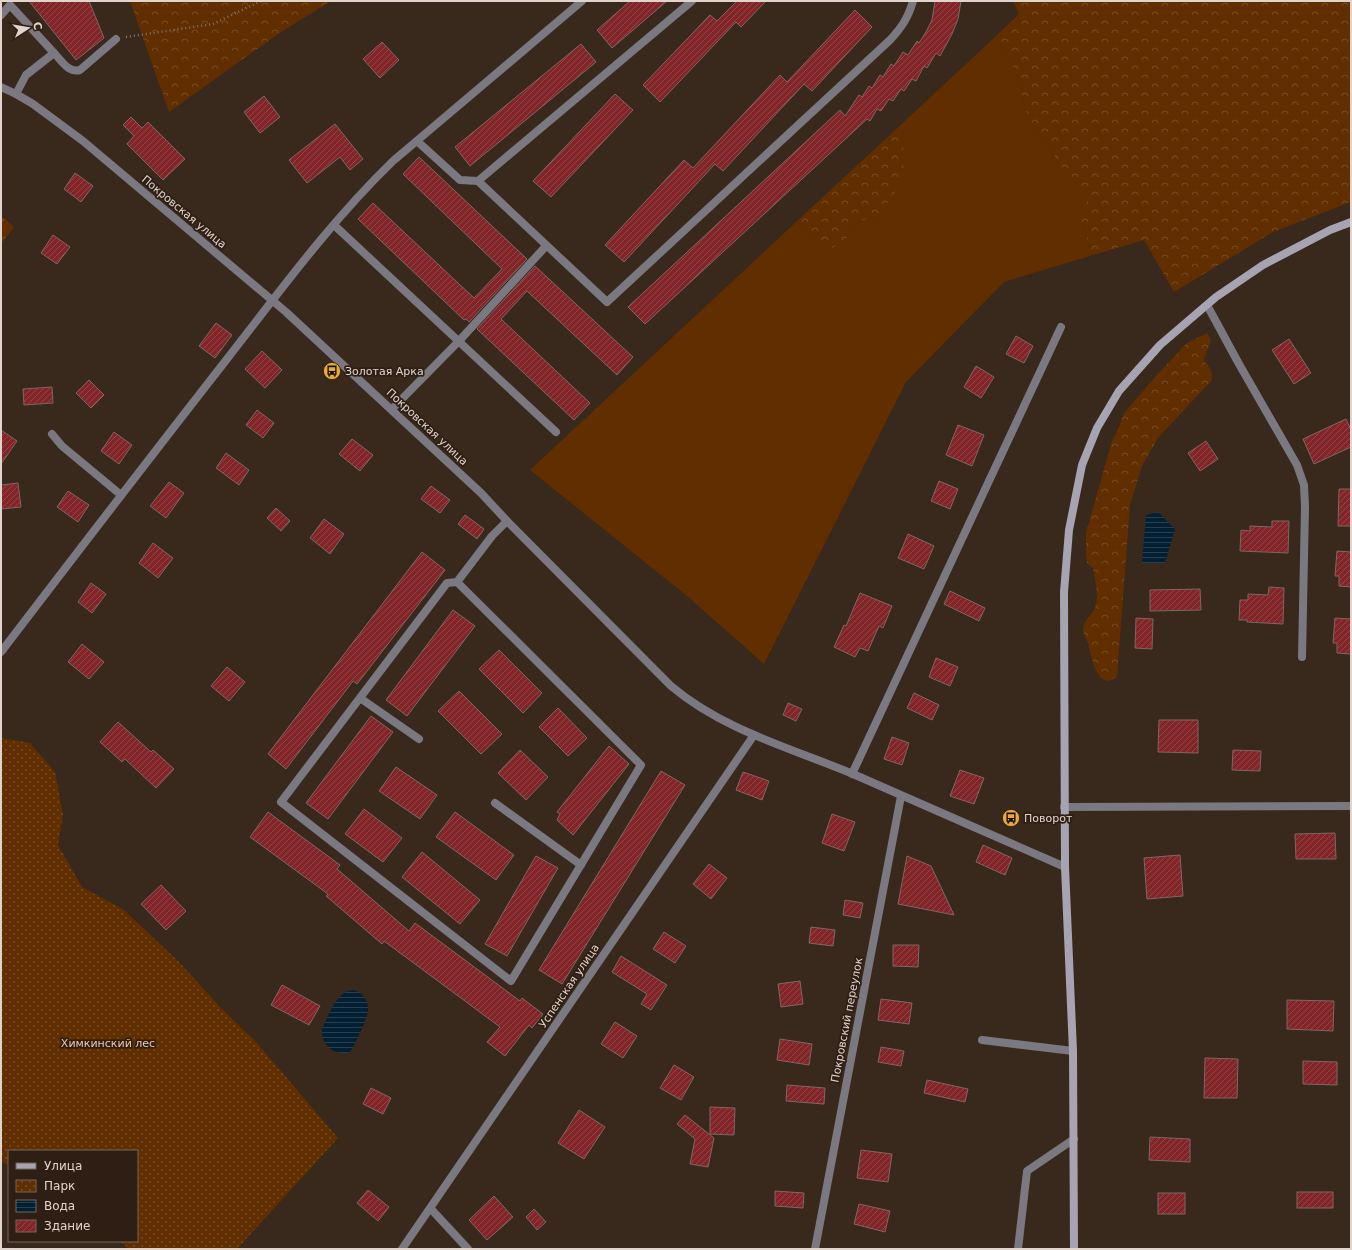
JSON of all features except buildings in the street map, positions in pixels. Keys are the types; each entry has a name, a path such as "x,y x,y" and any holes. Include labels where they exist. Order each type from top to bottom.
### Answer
{"main road":[{"path":"1074,1249 1074,1051 1065,866 1064,806 1064,592 1069,530 1082,465 1097,428 1119,391 1160,345 1207,305 1263,265 1330,230 1351,222"}],"street":[{"path":"1,652 293,274 368,185 393,161 582,1"},
{"path":"478,181 692,1"},
{"path":"417,141 460,180 478,181 607,302 890,40 901,28 909,14 913,1"},
{"path":"1,15 10,5 69,69 74,71 80,70 116,39"},
{"path":"16,94 26,74 54,53"},
{"name":"Покровская улица","path":"1,87 16,94 83,140 272,301 392,409 481,493 671,686 688,700 706,712 754,734 852,774 1065,866"},
{"path":"334,225 556,432"},
{"path":"392,409 459,341 546,246"},
{"path":"1207,305 1297,465 1304,485 1305,507 1302,657"},
{"path":"852,774 1061,327"},
{"path":"52,434 62,446 121,495"},
{"path":"457,582 641,766 511,981 282,802 447,584 457,582 492,536 508,521"},
{"path":"360,698 419,740"},
{"name":"Успенская улица","path":"402,1249 431,1210 754,734"},
{"name":"Покровский переулок","path":"815,1249 901,796"},
{"path":"495,803 581,865"},
{"path":"1064,806 1351,806"},
{"path":"982,1040 1074,1051"},
{"path":"1018,1249 1028,1170 1074,1139"},
{"path":"431,1210 468,1249"}],"path":[{"path":"116,39 214,24 261,1"}],"green space":[{"path":"130,1 331,1 281,32 169,112"},
{"path":"1013,1 1351,1 1351,202 1273,232 1174,292 1144,240 1093,255 1080,219 1089,197 1060,165 1027,114 1015,70 996,36 1019,14"},
{"path":"996,36 1015,70 1027,114 1060,165 1090,197 1080,219 1093,255 1004,282 906,382 764,664 687,596 530,470 796,222 809,229 817,242 845,242 853,226 860,221 878,217 903,141 892,133"},
{"path":"892,133 903,140 904,179 878,217 860,221 853,226 845,242 832,248 817,242 809,229 796,222"},
{"path":"1,216 14,227 1,244"},
{"path":"1207,333 1211,340 1204,361 1210,369 1212,380 1158,438 1142,466 1130,505 1117,677 1109,681 1105,680 1101,678 1096,670 1083,629 1086,621 1094,610 1097,600 1093,568 1087,563 1086,533 1112,441 1124,413 1157,375 1187,343"},
{"name":"Химкинский лес","path":"1,738 30,743 55,772 63,815 58,845 82,887 124,910 179,962 221,1008 256,1042 338,1138 237,1249 129,1249 121,1242 138,1242 138,1150 8,1150 8,1165 1,1161"}],"water":[{"path":"1158,512 1175,529 1165,563 1142,563 1146,515"},
{"path":"354,990 363,995 368,1004 367,1015 355,1044 350,1052 344,1053 334,1051 326,1045 322,1035 322,1029 327,1017 338,999 344,993"}],"place":[{"name":"Золотая Арка","path":"332,371"},
{"name":"Поворот","path":"1011,818"}]}
